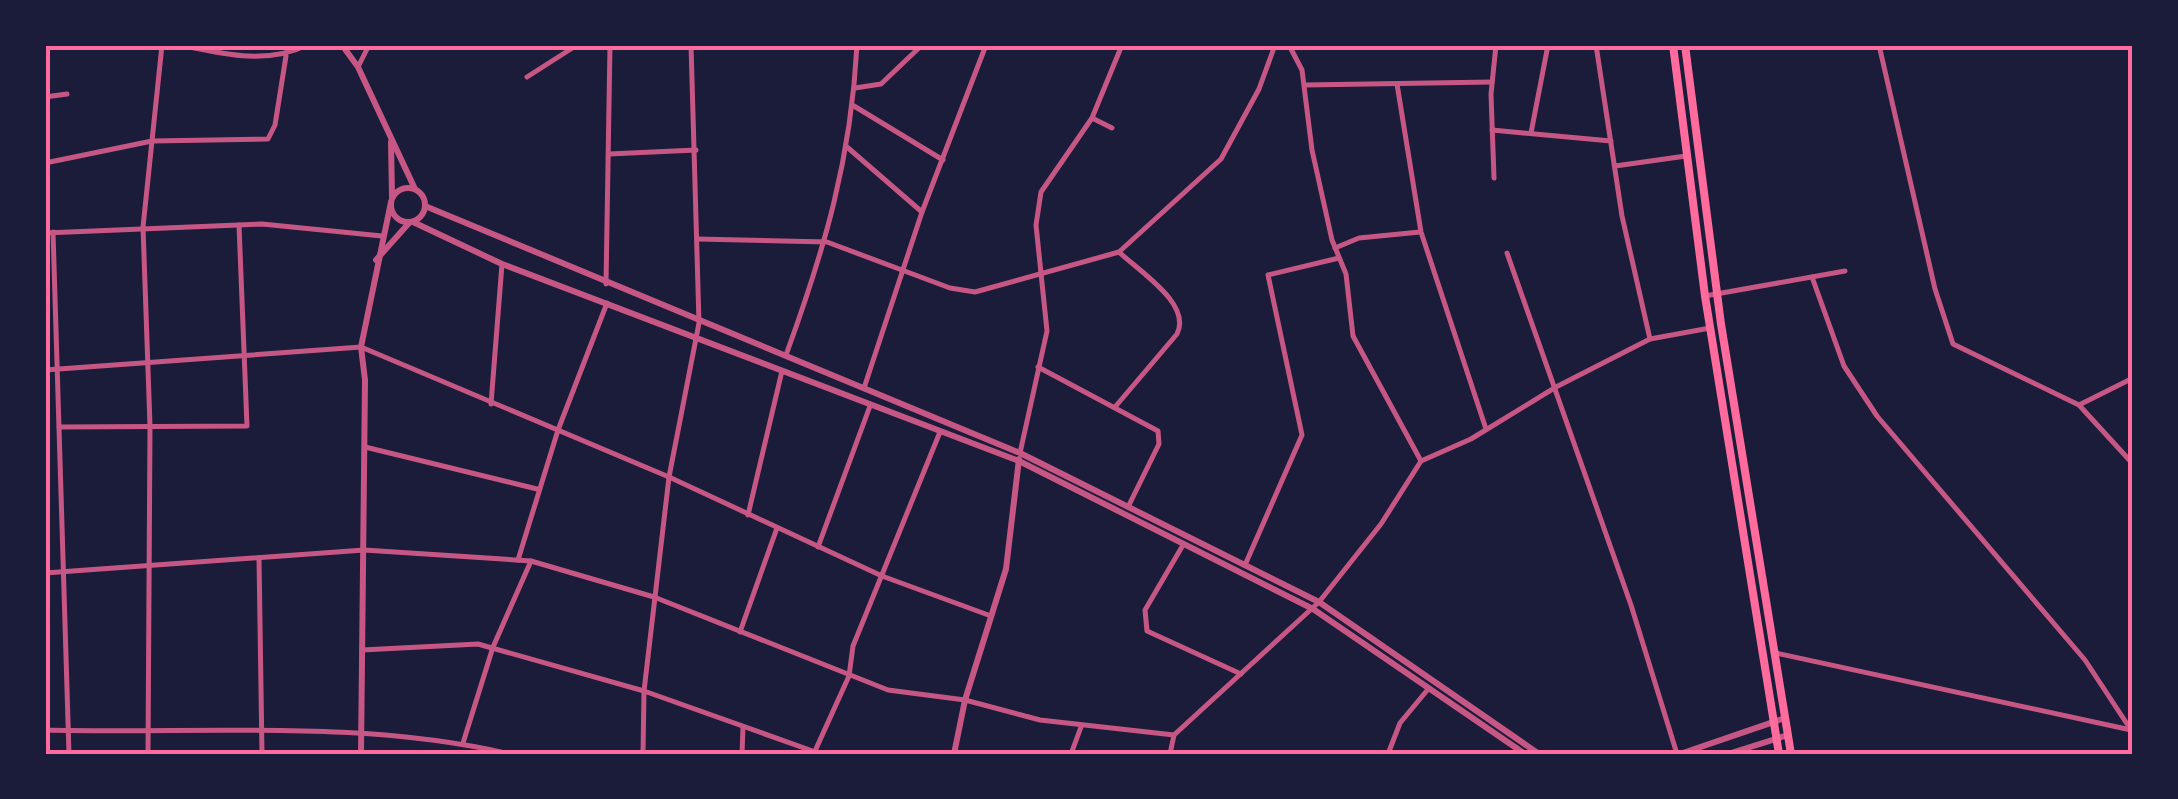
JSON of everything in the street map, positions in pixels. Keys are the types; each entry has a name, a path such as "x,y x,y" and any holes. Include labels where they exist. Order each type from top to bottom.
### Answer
{"main road":[{"path":"1673,45 1705,296 1779,754"},
{"path":"1684,45 1721,324 1791,754"}],"street":[{"path":"148,754 150,426 143,227 162,45"},
{"path":"180,45 219,53 286,56 307,45"},
{"path":"342,45 358,66 425,206 944,422 1128,507 1316,606 1539,754"},
{"path":"358,66 370,45"},
{"path":"558,45 558,54"},
{"path":"527,77 576,45"},
{"path":"606,284 610,45"},
{"path":"643,754 644,691 669,477 699,322 692,45"},
{"path":"786,355 827,242 854,106 857,45"},
{"path":"854,88 881,84 922,45"},
{"path":"864,388 922,212 986,45"},
{"path":"954,754 965,700 993,617 1012,534 1019,457 1047,331 1036,224 1041,192 1092,118 1122,45"},
{"path":"697,239 827,242 974,292 1042,276 1085,258 1120,252 1221,159 1259,89 1275,45"},
{"path":"1289,45 1305,85 1312,150 1340,258 1358,350 1420,461"},
{"path":"1494,178 1492,82 1496,45"},
{"path":"1531,133 1548,45"},
{"path":"1596,45 1614,166 1650,339"},
{"path":"1879,45 1935,289 1953,344 2080,405 2133,464"},
{"path":"45,163 152,140 268,139 286,56"},
{"path":"1305,85 1492,82"},
{"path":"1397,84 1421,232 1486,430"},
{"path":"45,97 66,94"},
{"path":"854,106 943,160"},
{"path":"1092,118 1112,128"},
{"path":"1492,130 1610,141"},
{"path":"361,754 361,348 391,199 392,135"},
{"path":"846,147 922,212"},
{"path":"609,154 696,150"},
{"path":"1614,166 1688,156"},
{"path":"391,199 404,188 415,190"},
{"path":"391,199 395,217 502,264 870,406 1019,457 1183,545 1316,606 1524,754"},
{"path":"376,261 425,206"},
{"path":"69,754 49,232 238,224 382,236"},
{"path":"59,427 248,426 248,358 238,224"},
{"path":"1335,248 1359,238 1421,232"},
{"path":"1115,407 1176,334 1182,321 1177,308 1120,252"},
{"path":"1508,253 1632,605 1678,754 1785,718"},
{"path":"1244,565 1302,435 1268,275 1340,258"},
{"path":"491,404 502,264"},
{"path":"1705,296 1844,271"},
{"path":"1812,278 1844,366 1876,416 2085,660 2132,732"},
{"path":"518,560 558,430 607,304"},
{"path":"1170,754 1174,735 1316,606 1381,524 1420,461 1486,430 1556,387 1650,339 1721,324"},
{"path":"45,370 147,366 361,348 669,477 882,576 993,617"},
{"path":"1038,367 1158,431 1160,438 1128,507"},
{"path":"748,515 782,370"},
{"path":"2080,405 2133,378"},
{"path":"818,546 870,406"},
{"path":"362,650 478,644 493,647 644,691 816,753 849,676 852,646 944,422"},
{"path":"364,448 538,490"},
{"path":"740,632 777,528"},
{"path":"1183,545 1145,610 1147,631 1240,674"},
{"path":"45,574 364,550 531,561 654,597 888,690 965,700 1012,715 1080,726 1174,735"},
{"path":"258,558 262,754"},
{"path":"463,743 493,647 531,561"},
{"path":"1776,653 2132,732"},
{"path":"1388,754 1400,723 1429,688"},
{"path":"1071,754 1080,726"},
{"path":"742,754 744,727"},
{"path":"45,730 262,731 362,736 463,743 510,754"},
{"path":"1728,754 1788,735"}]}
